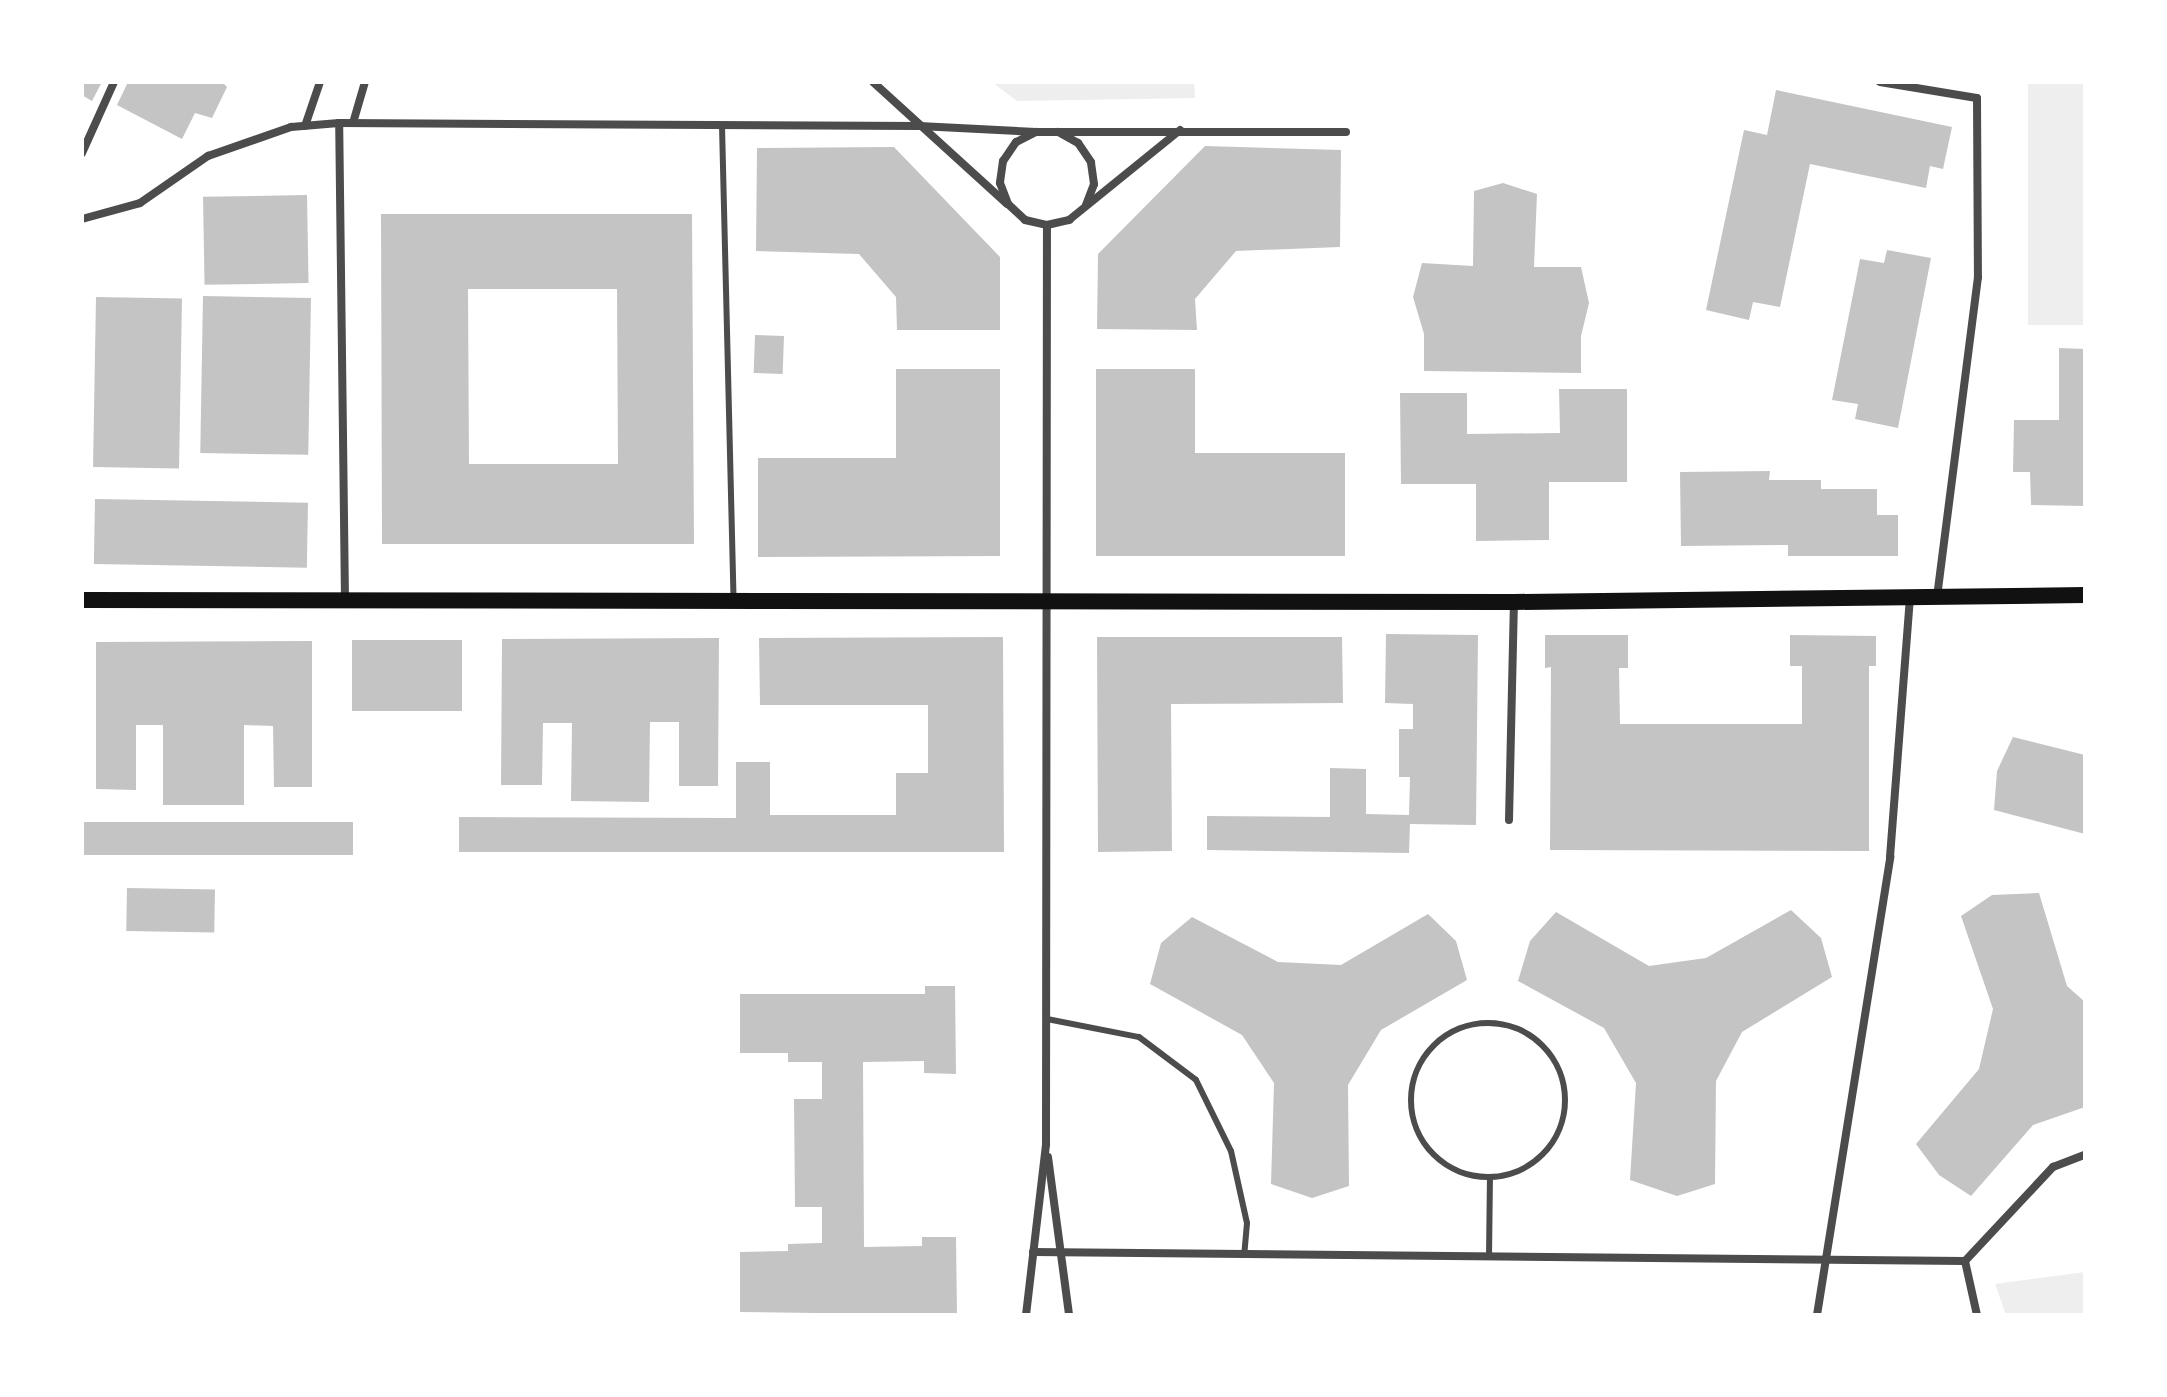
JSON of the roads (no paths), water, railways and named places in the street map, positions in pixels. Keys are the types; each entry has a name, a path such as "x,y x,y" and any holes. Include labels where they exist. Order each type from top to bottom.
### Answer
{"main road":[{"path":"82,600 1514,602 2085,595"}],"street":[{"path":"82,153 114,82"},
{"path":"305,126 320,82"},
{"path":"353,123 365,82"},
{"path":"873,82 1025,220 1047,225 1069,220 1180,130"},
{"path":"1880,82 1977,98 1978,277 1937,597"},
{"path":"339,123 345,600"},
{"path":"82,219 140,203 208,156 305,126 339,123 919,126 1036,132 1346,132"},
{"path":"1008,204 1000,183 1003,161 1016,142 1036,132"},
{"path":"1058,132 1078,143 1091,162 1094,184 1086,205"},
{"path":"1026,1315 1046,1144 1049,600 1047,225"},
{"path":"1817,1315 1890,857 1910,598"},
{"path":"1509,820 1514,602"},
{"path":"1046,1144 1069,1315"},
{"path":"1033,1252 1965,1261 2053,1167 2085,1155"},
{"path":"1965,1261 1977,1315"}],"lane":[{"path":"722,126 734,601"},
{"path":"1047,1019 1139,1037 1196,1080 1231,1151 1247,1223 1244,1255"},
{"path":"1473,1024 1502,1024 1528,1033 1550,1053 1563,1078 1566,1106 1559,1133 1542,1157 1518,1172 1490,1178 1461,1173 1437,1158 1419,1136 1411,1108 1413,1080 1426,1054 1446,1035 1473,1024"},
{"path":"1489,1256 1490,1178"}]}
